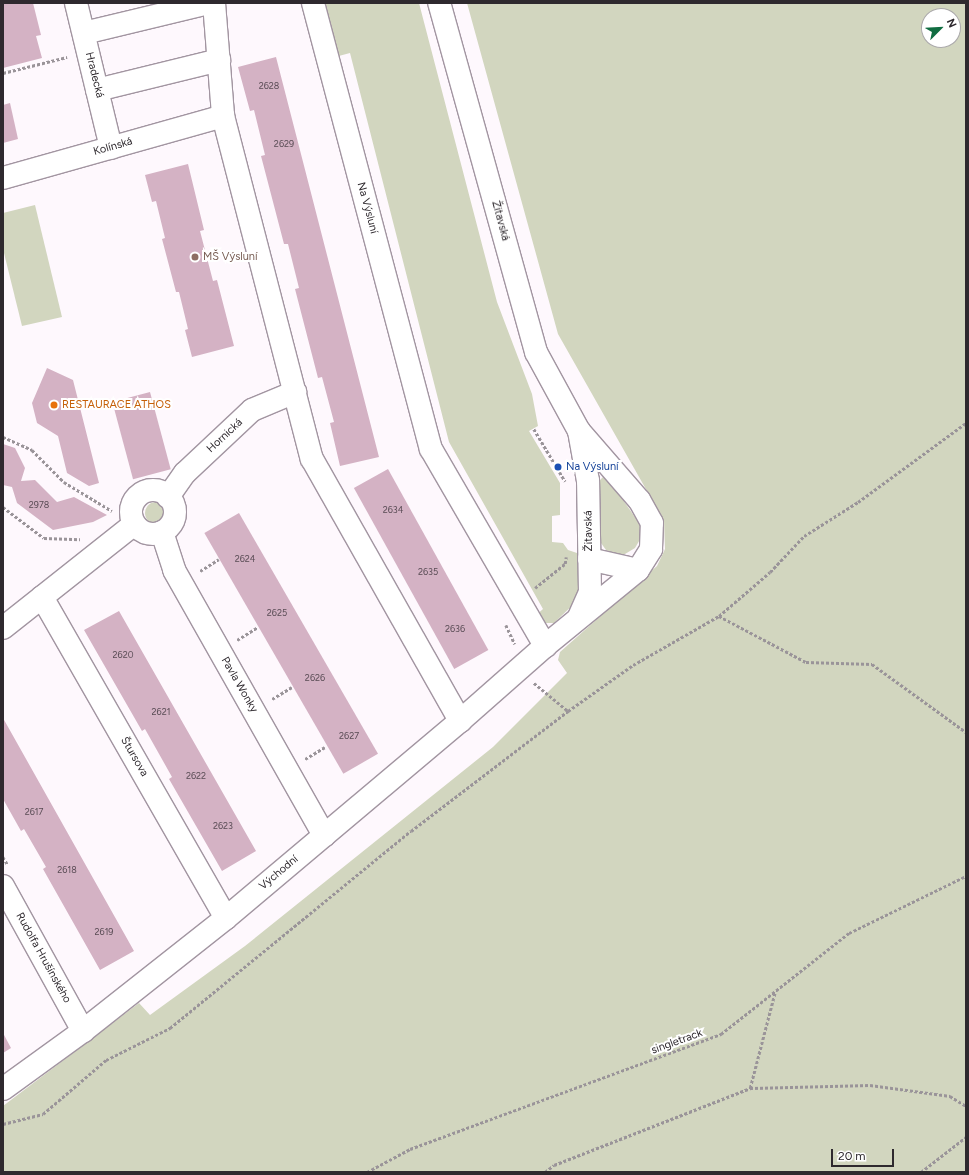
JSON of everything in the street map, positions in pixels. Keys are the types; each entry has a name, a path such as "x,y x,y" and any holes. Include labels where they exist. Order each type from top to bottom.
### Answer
{"street":[{"name":"Hradecká","path":"76,3 111,148"},
{"path":"86,42 208,3"},
{"path":"214,3 223,116 312,460 460,721"},
{"name":"Na Výsluní","path":"313,3 431,449 545,646"},
{"name":"Žitavská","path":"439,3 536,352 579,432 639,500 652,523 651,548 638,570 545,646"},
{"path":"97,90 219,60"},
{"name":"Kolínská","path":"3,178 223,116"},
{"name":"Hornická","path":"168,497 185,473 252,410 295,392"},
{"name":"Žitavská","path":"578,619 590,592 588,481 579,432"},
{"path":"157,491 168,497 173,504 174,516 171,524 162,532 156,534 146,533 134,524 131,516 131,508 138,496 145,492 157,491"},
{"path":"3,628 134,524"},
{"name":"Pavla Wonky","path":"162,532 174,570 324,835"},
{"name":"Žitavská","path":"590,559 638,570"},
{"name":"Štursova","path":"42,597 226,918"},
{"name":"Východní","path":"3,1089 83,1031 226,918 460,721 545,646"},
{"name":"Rudolfa Hrušínského","path":"7,878 83,1031"}],"path":[{"path":"3,73 86,42"},
{"path":"3,1124 43,1114 106,1060 170,1028 411,831 568,711 633,665 719,616 770,572 804,536 858,502 966,423"},
{"path":"534,429 566,483"},
{"path":"3,437 32,450 64,482 112,511"},
{"path":"3,507 44,538 81,539"},
{"path":"519,601 565,564 568,550"},
{"path":"194,575 219,559"},
{"path":"719,616 806,662 872,664 966,732"},
{"path":"504,622 516,646"},
{"path":"231,643 258,627"},
{"path":"519,669 568,711"},
{"path":"271,699 292,687"},
{"path":"302,761 325,747"},
{"path":"3,857 7,878"},
{"name":"singletrack","path":"367,1172 410,1149 721,1034 849,933 966,876"},
{"path":"750,1088 775,992"},
{"path":"545,1172 554,1165 750,1088 870,1085 950,1096 966,1106"},
{"path":"921,1172 966,1137"}],"green space":[{"path":"322,3 419,3 497,302 532,394 538,426 529,431 560,483 560,515 552,516 552,542 563,543 568,550 580,554 579,599 554,623 542,623 533,618 543,609 449,442 350,53 335,57"},
{"path":"467,3 966,3 966,1172 3,1172 3,1106 139,1003 150,1015 245,946 493,747 567,673 558,660 560,652 657,566 665,549 664,521 558,334"},
{"path":"35,205 62,317 22,326 3,249 3,213"},
{"path":"604,476 608,478 639,523 642,536 635,548 625,554 614,554 606,550 601,543 598,530 598,482"},
{"path":"152,502 160,502 167,509 167,517 160,524 152,524 145,517 145,509"}],"building":[{"path":"3,3 33,3 41,35 36,36 42,58 3,68"},
{"path":"276,57 379,457 340,466 330,423 334,422 322,377 318,378 295,289 299,288 288,244 284,244 261,156 265,155 254,110 250,111 238,67"},
{"path":"10,103 18,139 3,143 3,105"},
{"path":"188,164 204,230 200,231 213,281 217,280 234,346 192,357 185,330 188,329 179,292 176,292 162,239 165,238 156,201 152,202 145,175"},
{"path":"47,368 73,380 99,483 89,486 67,473 58,436 37,423 32,403"},
{"path":"150,392 171,469 133,479 112,402"},
{"path":"3,444 15,448 25,468 21,481 35,480 57,502 74,497 107,515 93,522 53,530 17,503 12,487 3,485"},
{"path":"388,469 488,650 454,669 354,488"},
{"path":"239,513 378,754 343,774 204,533"},
{"path":"119,611 256,851 222,871 169,779 172,777 145,729 142,731 84,630"},
{"path":"3,718 134,951 100,970 43,869 46,867 24,829 21,831 3,799"},
{"path":"3,1033 11,1048 3,1053"}],"place":[{"name":"MŠ Výsluní","path":"195,257"},
{"name":"RESTAURACE ATHOS","path":"54,405"},
{"name":"Na Výsluní","path":"558,467"}]}
